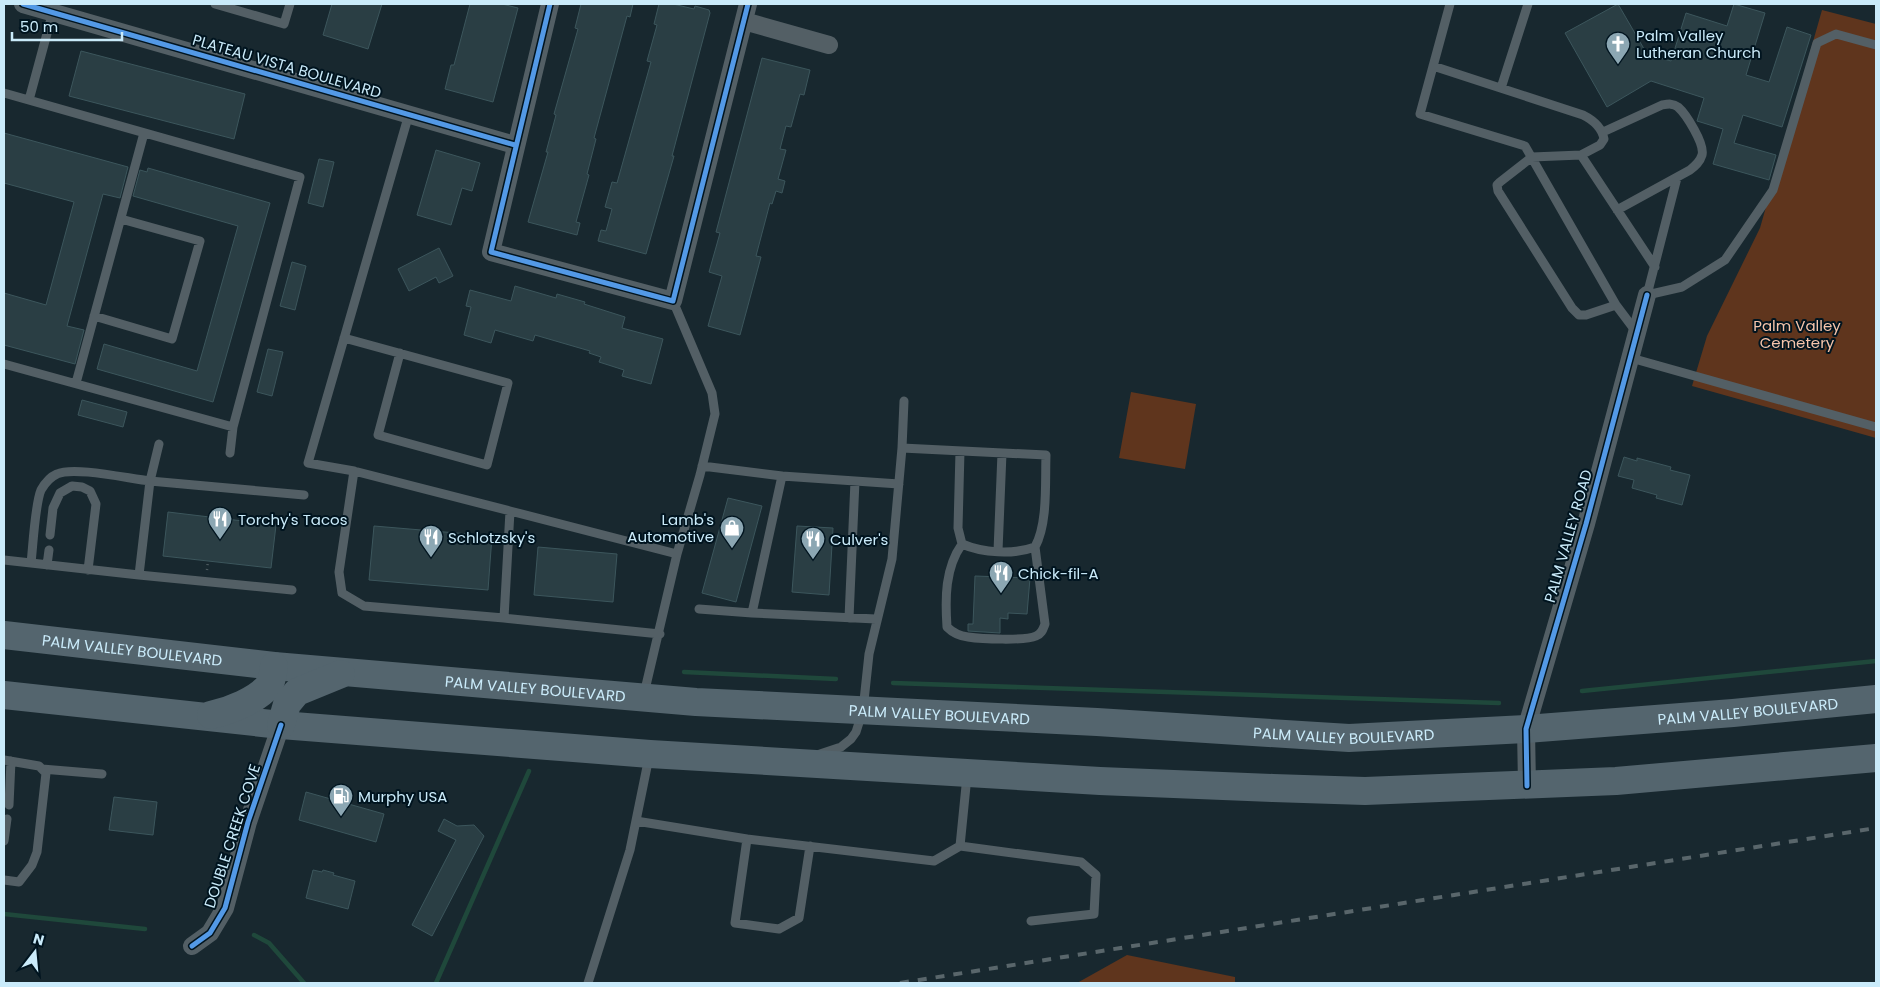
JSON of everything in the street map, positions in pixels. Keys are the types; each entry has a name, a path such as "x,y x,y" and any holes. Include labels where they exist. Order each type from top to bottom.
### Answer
{"highway":[{"name":"PALM VALLEY BOULEVARD","path":"4,635 274,666 643,697 1349,738 1526,729 1733,714 1876,699"},
{"path":"205,717 225,712 258,695 270,684 274,666"},
{"path":"282,725 287,704 297,692 347,672"},
{"path":"4,695 282,725 479,742 1100,781 1365,791 1616,781 1876,758"}],"street":[{"name":"PLATEAU VISTA BOULEVARD","path":"24,4 54,8 515,145"},
{"path":"550,4 491,252 673,301 748,4"},
{"path":"744,21 829,45"},
{"name":"PALM VALLEY ROAD","path":"1527,786 1526,729 1586,524 1647,295"},
{"name":"DOUBLE CREEK COVE","path":"192,946 210,933 225,908 248,822 282,725"}],"lane":[{"path":"215,4 284,24 290,4"},
{"path":"1450,4 1420,114 1525,146 1616,305 1637,334"},
{"path":"1501,88 1528,4"},
{"path":"29,100 54,8"},
{"path":"1677,178 1647,295 1682,288 1725,260 1773,190 1817,43 1836,34 1876,44"},
{"path":"1433,66 1583,115 1595,123 1603,132 1604,139 1600,145 1581,155 1532,157 1497,185 1498,191 1578,316 1616,305"},
{"path":"4,94 300,177 232,427 230,453"},
{"path":"1603,132 1662,105 1672,104 1678,107 1686,117 1701,141 1703,154 1699,162 1690,170 1617,210"},
{"path":"408,114 308,463 354,471 677,554"},
{"path":"76,383 144,133"},
{"path":"1581,155 1655,267"},
{"path":"94,316 172,339 200,241 121,219"},
{"path":"643,697 660,634 677,554 715,414 712,393 673,301"},
{"path":"344,338 400,353 508,383 487,465 378,435 400,353"},
{"path":"1631,358 1876,427"},
{"path":"4,364 232,427"},
{"path":"811,753 821,754 841,747 856,732 864,710 869,654 892,559 902,448 904,401"},
{"path":"139,575 150,481 159,444"},
{"path":"902,448 1046,455 1040,538 1035,547 1045,624 1042,632 1036,636 1015,639 968,637 952,632 947,627 948,574 952,560 962,544 958,528 960,451"},
{"path":"998,551 1002,453"},
{"path":"702,466 782,476 899,484"},
{"path":"31,564 41,491 48,480 58,473 77,471 150,481 304,495"},
{"path":"354,471 339,572 342,593 364,606 660,634"},
{"path":"752,613 782,476"},
{"path":"849,618 856,481"},
{"path":"50,535 53,508 60,493 72,486 82,487 90,491 96,504 88,570"},
{"path":"504,618 510,511"},
{"path":"962,544 975,549 1020,552 1035,547"},
{"path":"47,565 49,550"},
{"path":"4,560 292,590"},
{"path":"699,609 876,619"},
{"path":"479,742 517,733"},
{"path":"588,983 630,850 650,754"},
{"path":"4,880 19,882 32,865 38,852 46,774 39,766 8,760 9,805"},
{"path":"42,770 102,774"},
{"path":"960,846 968,773"},
{"path":"4,841 7,819"},
{"path":"636,821 746,839 934,861 960,846 1081,862 1096,874 1094,914 1031,921"},
{"path":"746,839 735,923 779,929 799,918 810,846"}],"path":[{"path":"207,573 208,561"}],"green space":[{"name":"Palm Valley Cemetery","path":"1822,10 1876,24 1876,438 1692,386 1707,336 1760,228"},
{"path":"1131,392 1196,404 1185,469 1119,458"},
{"path":"1127,955 1235,977 1235,983 1077,983"}],"building":[{"path":"332,4 382,4 368,49 323,35"},
{"path":"470,4 502,4 518,8 493,102 445,89 451,65 454,65"},
{"path":"581,4 633,4 630,17 627,16 594,138 596,139 587,174 589,175 576,222 580,223 577,235 528,222 548,152 546,152 556,115 554,114 578,29 575,28"},
{"path":"659,4 673,4 694,9 695,6 709,10 710,13 672,156 674,156 646,254 598,241 601,230 606,231 612,209 605,207 612,182 617,183 651,62 647,61 657,25 654,24"},
{"path":"1618,4 1647,54 1671,61 1686,13 1727,26 1734,4 1765,13 1746,75 1769,82 1787,27 1811,35 1782,127 1743,115 1734,143 1776,155 1769,180 1713,164 1723,129 1697,121 1704,98 1651,81 1607,107 1565,33"},
{"path":"81,51 245,94 234,139 69,96"},
{"path":"762,58 810,70 804,95 800,94 791,127 786,126 780,149 786,150 778,179 785,181 782,193 776,191 772,204 770,203 756,256 761,257 740,335 708,326 722,276 709,272 720,233 716,232"},
{"path":"4,133 128,167 120,198 103,194 67,326 84,330 75,364 4,345 4,293 46,305 74,202 4,183"},
{"path":"436,150 480,163 472,191 462,188 451,225 417,215"},
{"path":"319,159 334,162 323,207 308,203"},
{"path":"148,168 270,203 213,402 97,369 104,344 197,371 238,226 133,196 140,170 147,172"},
{"path":"439,248 453,276 439,283 436,277 409,291 398,269"},
{"path":"292,262 306,266 295,310 280,306"},
{"path":"515,286 556,298 557,294 585,302 584,304 625,317 622,328 663,339 651,384 622,376 624,370 599,362 601,357 589,353 590,351 535,335 533,341 495,330 491,343 464,335 471,307 466,306 470,290 511,301"},
{"path":"268,349 283,352 272,396 257,392"},
{"path":"82,400 127,412 123,427 78,415"},
{"path":"1624,457 1637,461 1637,458 1671,467 1670,470 1690,475 1682,505 1656,498 1657,495 1632,488 1634,480 1618,476"},
{"name":"Lamb's Automotive","path":"728,498 762,506 736,602 702,593"},
{"name":"Torchy's Tacos","path":"168,512 276,525 271,568 163,556"},
{"name":"Schlotzsky's","path":"374,526 492,536 488,590 369,580"},
{"name":"Culver's","path":"797,526 833,528 829,595 792,592"},
{"path":"538,547 617,554 613,602 534,595"},
{"name":"Chick-fil-A","path":"975,576 1030,578 1027,614 1008,613 1008,619 1000,618 1000,633 968,631 968,624 973,624"},
{"name":"Murphy USA","path":"306,792 384,814 376,842 299,820"},
{"path":"114,797 157,802 153,835 109,830"},
{"path":"444,819 457,826 474,825 484,836 432,936 412,925 456,840 438,831"},
{"path":"313,870 322,872 323,870 355,881 348,909 306,898"}],"waterway":[{"path":"1582,691 1876,661"},
{"path":"684,672 836,679"},
{"path":"893,683 1499,703"},
{"path":"436,983 529,771"},
{"path":"4,914 145,929"},
{"path":"254,935 269,943 304,983"}],"railway":[{"path":"900,983 1876,828"}],"cycle path":[{"path":"23,4 515,145"},
{"path":"550,4 491,252 673,301 748,4"},
{"path":"1527,786 1526,729 1586,524 1647,295"},
{"path":"192,946 210,933 225,908 248,822 281,725"}],"place":[{"name":"Palm Valley Lutheran Church","path":"1618,65"},
{"name":"Torchy's Tacos","path":"220,540"},
{"name":"Lamb's Automotive","path":"732,549"},
{"name":"Schlotzsky's","path":"431,558"},
{"name":"Culver's","path":"813,560"},
{"name":"Chick-fil-A","path":"1001,594"},
{"name":"Murphy USA","path":"341,817"}]}
